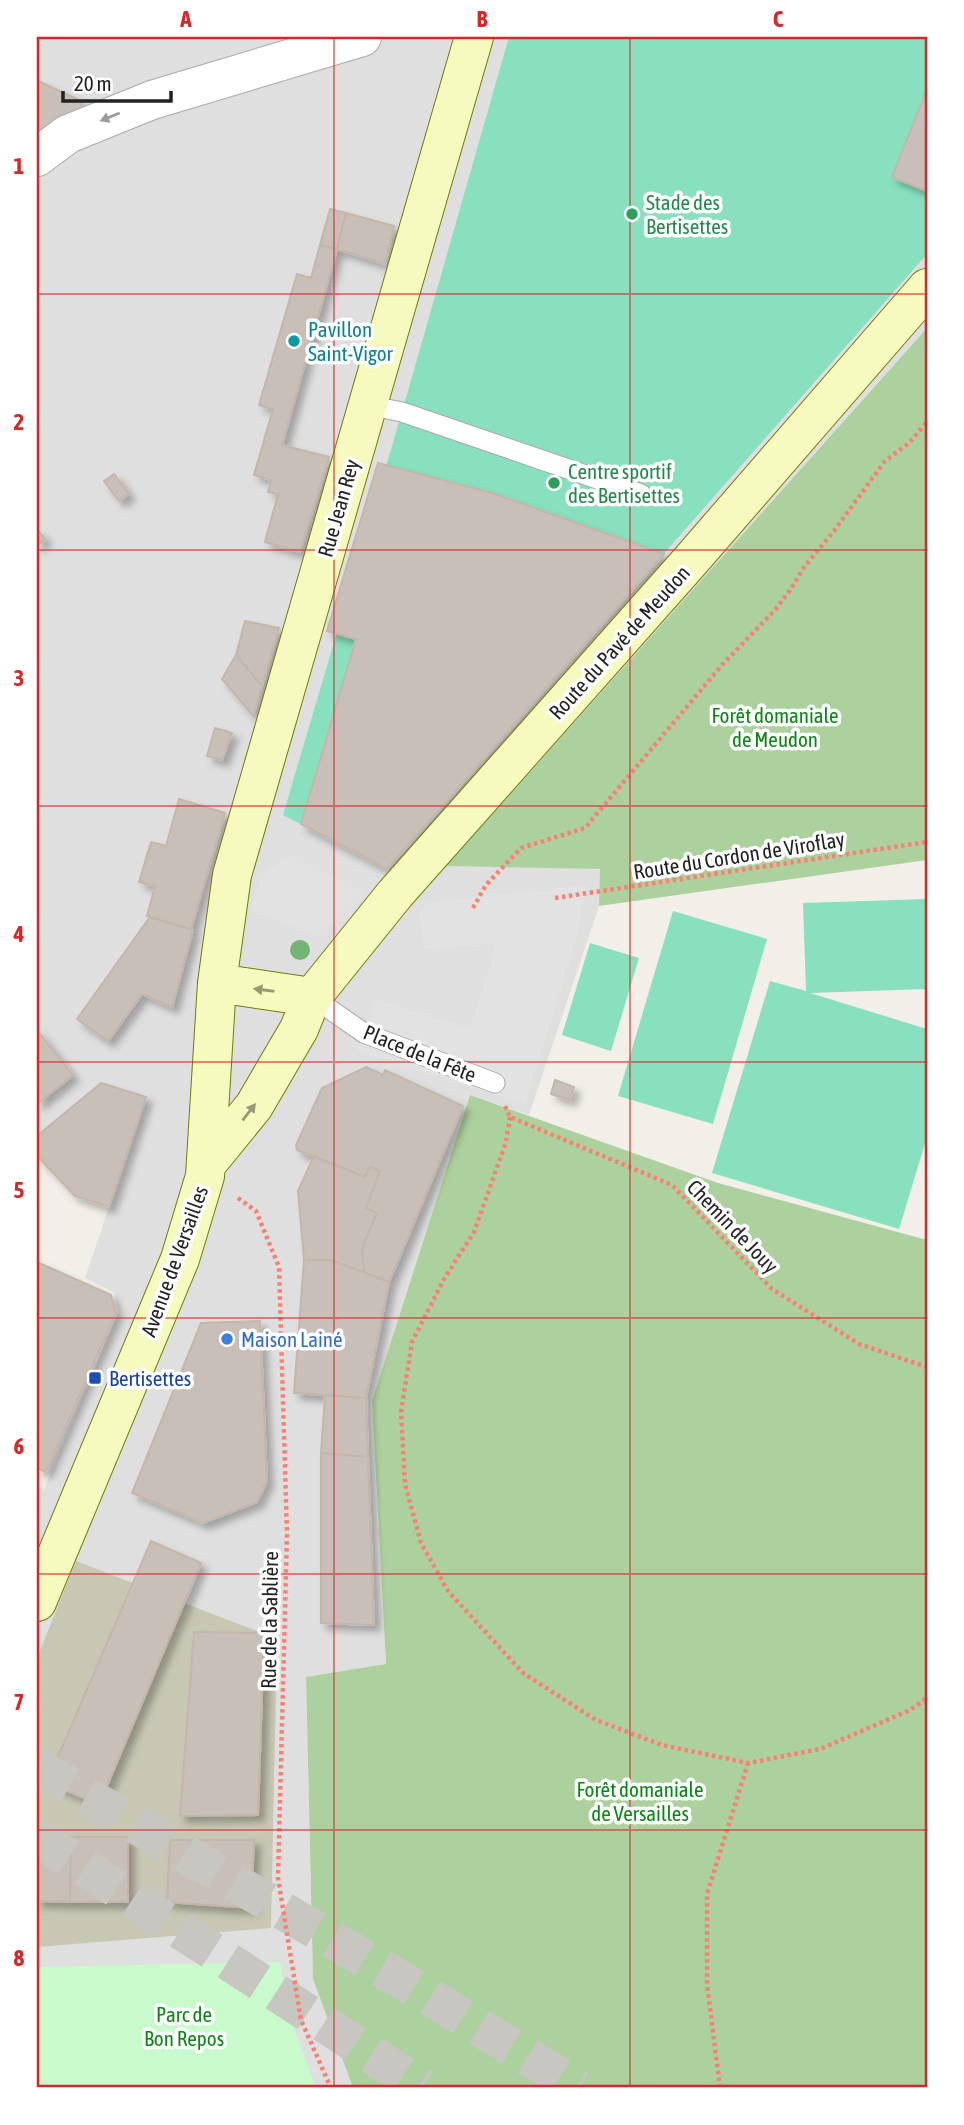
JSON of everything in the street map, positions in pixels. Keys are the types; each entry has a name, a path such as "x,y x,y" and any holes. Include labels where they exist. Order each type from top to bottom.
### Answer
{"street":[{"path":"37,157 68,134 152,100 362,37"},
{"name":"Rue Jean Rey","path":"216,983 232,875 474,37"},
{"name":"Route du Pavé de Meudon","path":"206,1171 254,1106 299,1029 312,997 395,894 692,559 927,288"},
{"path":"216,983 312,997"},
{"name":"Avenue de Versailles","path":"37,1602 180,1259 206,1171 216,983"}],"lane":[{"path":"367,405 402,412 641,494"},
{"name":"Place de la Fête","path":"312,997 364,1033 495,1083"}],"path":[{"path":"473,908 486,885 521,848 585,828 722,665 775,610 804,567 885,461 909,443 927,422"},
{"name":"Route du Cordon de Viroflay","path":"555,898 927,842"},
{"name":"Chemin de Jouy","path":"748,1763 662,1745 596,1720 523,1673 448,1591 421,1543 405,1484 401,1412 412,1342 444,1279 474,1232 506,1142 510,1117 672,1185 772,1289 859,1344 927,1367"},
{"name":"Rue de la Sablière","path":"206,1171 256,1211 279,1267 287,1534 278,1878 301,2020 331,2088"},
{"path":"720,2088 707,1984 707,1894 748,1763 820,1749 910,1710 927,1698"}],"shaded area":[{"path":"37,37 927,37 927,328 447,865 601,869 599,906 529,1115 470,1095 372,1401 386,1664 306,1678 313,1979 353,2088 37,2088 37,1486 44,1489 119,1312 114,1292 85,1278 109,1207 75,1196 37,1156"},
{"path":"289,855 363,892 320,937 252,910 258,878"},
{"path":"587,885 577,940 525,1104 357,1051 377,999 470,1028 496,943 425,950 418,915 428,902"},
{"path":"76,1561 277,1639 271,1928 37,1947 37,1658"}],"green space":[{"name":"Centre sportif des Bertisettes","path":"509,37 927,37 927,254 387,869 283,815"},
{"name":"Forêt domaniale de Meudon","path":"927,328 927,860 599,906 600,869 446,866"},
{"path":"927,899 927,989 810,993 927,1029 927,1137 899,1229 712,1173 770,981 806,991 803,903"},
{"path":"673,911 767,939 713,1124 618,1096"},
{"path":"590,943 639,958 611,1051 562,1035"},
{"name":"Forêt domaniale de Versailles","path":"470,1095 718,1183 927,1240 927,2088 353,2088 313,1979 306,1677 386,1664 372,1401"},
{"name":"Parc de Bon Repos","path":"280,1962 290,2017 316,2088 37,2088 37,1967"}],"building":[{"path":"38,81 81,101 85,111 37,139"},
{"path":"927,89 927,191 892,177"},
{"path":"330,209 346,213 337,249 320,245"},
{"path":"346,213 394,226 385,264 337,249"},
{"name":"Pavillon Saint-Vigor","path":"320,245 337,249 282,445 329,457 300,552 265,542 278,494 268,492 271,480 254,475 273,409 259,405 297,274 311,278"},
{"path":"378,463 492,493 664,554 387,869 301,824 356,639 327,631"},
{"path":"114,474 129,494 119,501 104,481"},
{"path":"37,529 45,539 37,546"},
{"path":"245,621 279,628 262,686 236,655"},
{"path":"236,655 262,686 253,716 222,679"},
{"path":"215,728 232,733 222,760 207,756"},
{"path":"179,799 225,813 191,929 147,916 155,886 139,882 151,842 166,846"},
{"path":"150,917 193,930 172,1007 142,994 108,1041 77,1019"},
{"path":"37,1030 73,1075 37,1104"},
{"path":"366,1067 383,1075 385,1070 463,1106 389,1282 364,1272 362,1248 377,1213 366,1208 380,1171 370,1166 365,1177 297,1150 296,1145 322,1088"},
{"path":"555,1080 574,1087 570,1100 551,1094"},
{"path":"101,1083 146,1097 109,1207 75,1196 37,1156 37,1136"},
{"path":"314,1156 365,1177 370,1166 380,1171 366,1208 377,1213 362,1248 364,1272 331,1260 304,1260 298,1191"},
{"path":"304,1260 331,1260 389,1282 366,1398 294,1393"},
{"path":"37,1262 111,1295 116,1313 46,1472 37,1468"},
{"path":"260,1321 267,1481 257,1502 203,1523 132,1493 201,1323"},
{"path":"325,1395 366,1398 368,1457 321,1453"},
{"path":"321,1453 368,1457 374,1625 321,1623"},
{"path":"151,1541 201,1563 99,1805 47,1782"},
{"path":"194,1632 264,1633 258,1815 180,1816"},
{"path":"71,1837 70,1902 37,1901 37,1838"},
{"path":"71,1837 128,1837 128,1902 70,1902"},
{"path":"170,1840 254,1840 251,1908 167,1902"}],"tunnel":[{"path":"37,1767 403,1981 579,2088"},
{"path":"37,1837 423,2088"}],"place":[{"name":"Stade des Bertisettes","path":"632,214"},
{"name":"Pavillon Saint-Vigor","path":"294,341"},
{"name":"Centre sportif des Bertisettes","path":"554,483"},
{"name":"Maison Lainé","path":"227,1339"},
{"name":"Bertisettes","path":"95,1378"}]}
